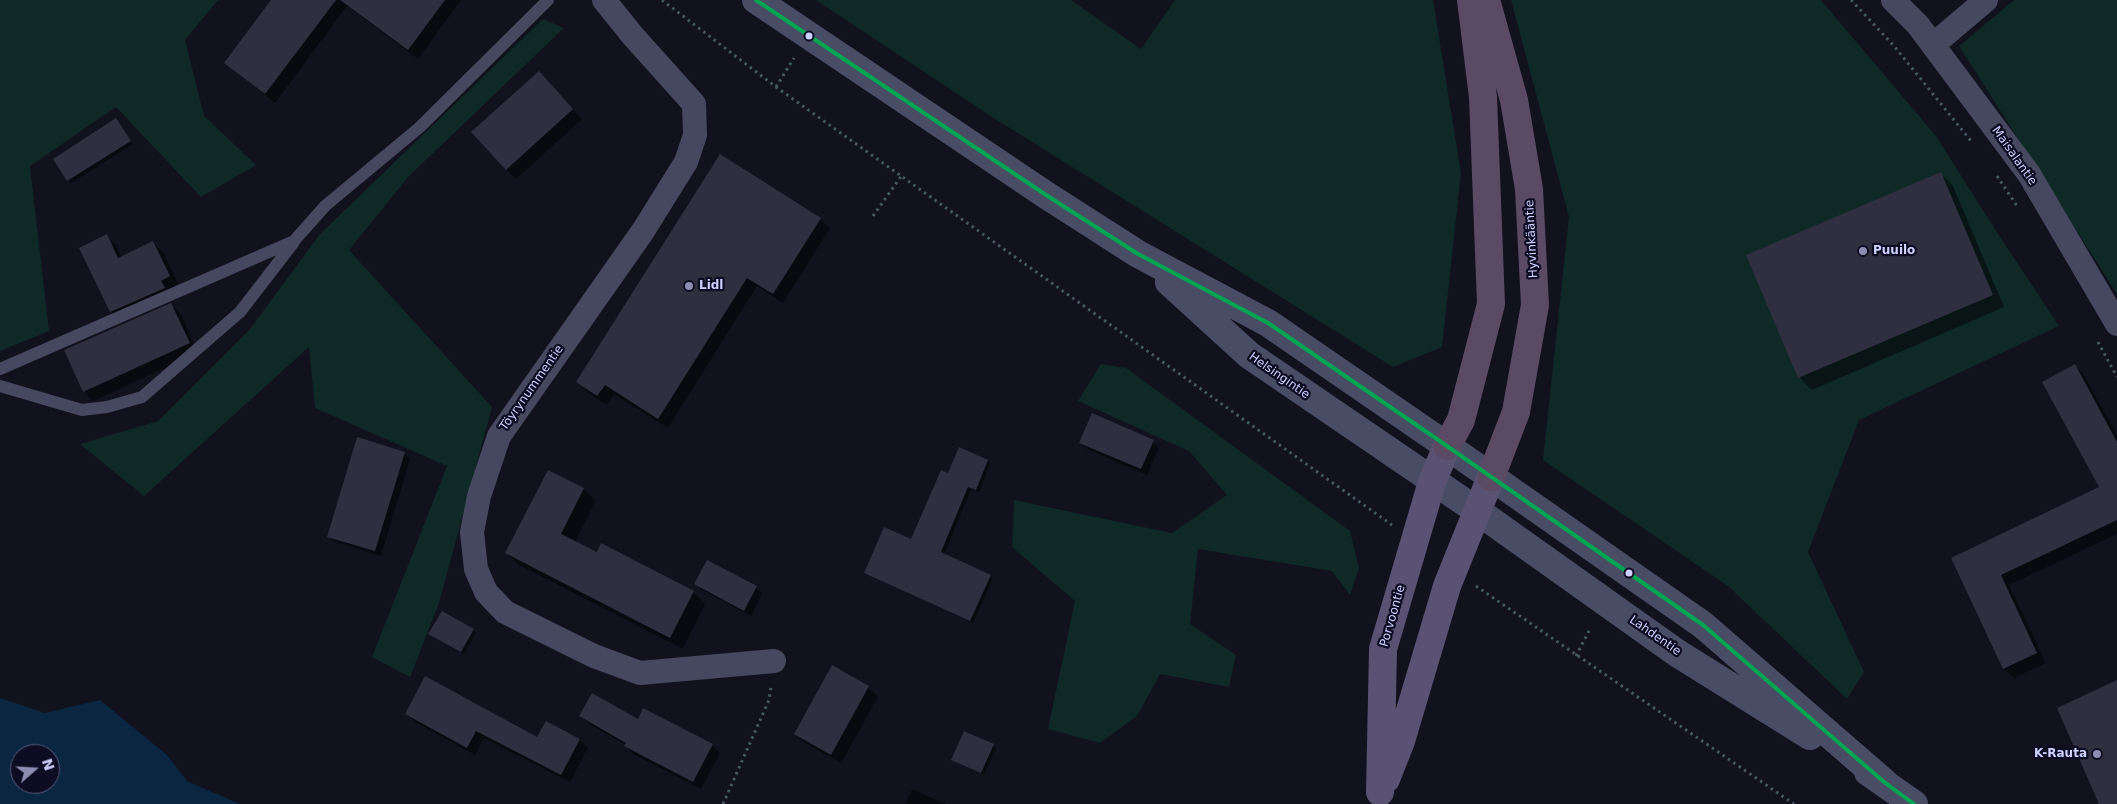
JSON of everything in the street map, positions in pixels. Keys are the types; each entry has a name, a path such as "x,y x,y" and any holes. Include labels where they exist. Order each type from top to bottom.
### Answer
{"highway":[{"path":"1447,446 1461,420 1491,304 1483,97 1471,0"},
{"name":"Hyvinkääntie","path":"1486,0 1514,100 1529,189 1535,305 1516,412 1491,477"}],"main road":[{"name":"Helsingintie","path":"756,0 905,102 1138,254 1268,323 1447,446"},
{"name":"Helsingintie","path":"1138,254 1249,355 1432,482"},
{"name":"Lahdentie","path":"1447,446 1703,625 1884,782"},
{"name":"Porvoontie","path":"1379,798 1383,649 1432,482 1447,446"},
{"name":"Porvoontie","path":"1379,798 1401,741 1452,570 1491,477"},
{"name":"Lahdentie","path":"1432,482 1476,510 1678,653 1884,782 1914,804"}],"street":[{"name":"Töyrynummentie","path":"604,0 633,36 694,104 695,135 686,162 642,231 499,436 479,496 472,532 476,569 486,592 505,612 594,656 640,673 774,661"},
{"name":"Maisalantie","path":"1893,0 1918,25 2029,174 2117,324"},
{"path":"1933,45 1986,0"}],"lane":[{"path":"0,386 82,410 107,407 142,397 240,312 294,241 325,206 420,126 548,0"},
{"path":"0,370 294,241"}],"path":[{"path":"662,0 776,87 1414,542"},
{"path":"1852,0 1894,46 1977,149"},
{"path":"776,87 794,58"},
{"path":"1994,172 2022,214"},
{"path":"873,216 902,176"},
{"path":"2097,340 2117,377"},
{"path":"1452,570 1794,804"},
{"path":"1576,656 1590,628"},
{"path":"723,804 769,700 774,661"}],"green space":[{"path":"0,0 218,0 185,40 204,116 256,165 201,197 116,107 30,166 49,331 0,351"},
{"path":"816,0 1071,0 1141,49 1175,0 1433,0 1461,173 1442,347 1393,367 992,117"},
{"path":"1511,0 1821,0 1936,136 2059,326 1859,420 1808,552 1864,672 1847,699 1728,586 1543,460 1569,217"},
{"path":"2014,0 2117,0 2117,294 1959,46"},
{"path":"543,19 564,28 409,176 349,250 492,407 439,603 410,677 372,657 447,466 315,408 309,347 144,496 80,444 158,421 250,329 320,234"},
{"path":"1101,364 1126,368 1350,531 1359,568 1350,595 1332,571 1198,549 1190,624 1236,655 1229,687 1160,674 1137,716 1100,743 1048,729 1075,601 1012,547 1014,500 1172,533 1227,495 1189,451 1078,401"}],"water":[{"path":"0,698 45,713 100,700 167,755 187,781 240,804 0,804"}],"building":[{"path":"271,0 336,0 265,94 224,63"},
{"path":"340,0 445,0 408,50"},
{"path":"539,71 573,109 506,170 471,132"},
{"path":"116,118 131,141 67,181 53,159"},
{"name":"Lidl","path":"720,154 821,218 773,294 747,278 658,419 605,385 597,396 576,382"},
{"path":"1941,172 1993,295 1798,378 1746,255"},
{"path":"107,234 118,258 153,241 170,276 161,281 165,288 110,312 79,248"},
{"path":"171,303 190,343 83,392 64,350"},
{"path":"2075,364 2117,442 2117,520 2001,575 2037,653 2003,669 1951,558 2099,487 2042,382"},
{"path":"1092,413 1154,440 1141,469 1079,443"},
{"path":"357,437 405,452 375,551 327,537"},
{"path":"959,447 988,460 976,490 968,487 941,552 991,575 970,621 864,573 884,527 911,539 941,470 948,473"},
{"path":"548,470 584,488 561,534 597,552 601,543 694,591 670,638 505,553"},
{"path":"707,560 757,586 744,611 694,584"},
{"path":"442,611 474,629 461,652 428,634"},
{"path":"832,665 869,686 831,755 794,734"},
{"path":"425,676 537,737 546,721 580,739 561,775 476,731 467,748 405,714"},
{"name":"K-Rauta","path":"2117,680 2117,804 2099,804 2057,708"},
{"path":"592,693 638,719 643,708 713,744 693,782 624,746 626,743 579,716"},
{"path":"964,731 994,744 981,773 951,760"}],"transit line":[{"path":"756,0 1046,195 1138,254 1268,323 1447,446 1703,625 1884,782 1914,804"}],"place":[{"name":"Puuilo","path":"1863,251"},
{"name":"Lidl","path":"689,286"},
{"name":"K-Rauta","path":"2097,754"}]}
